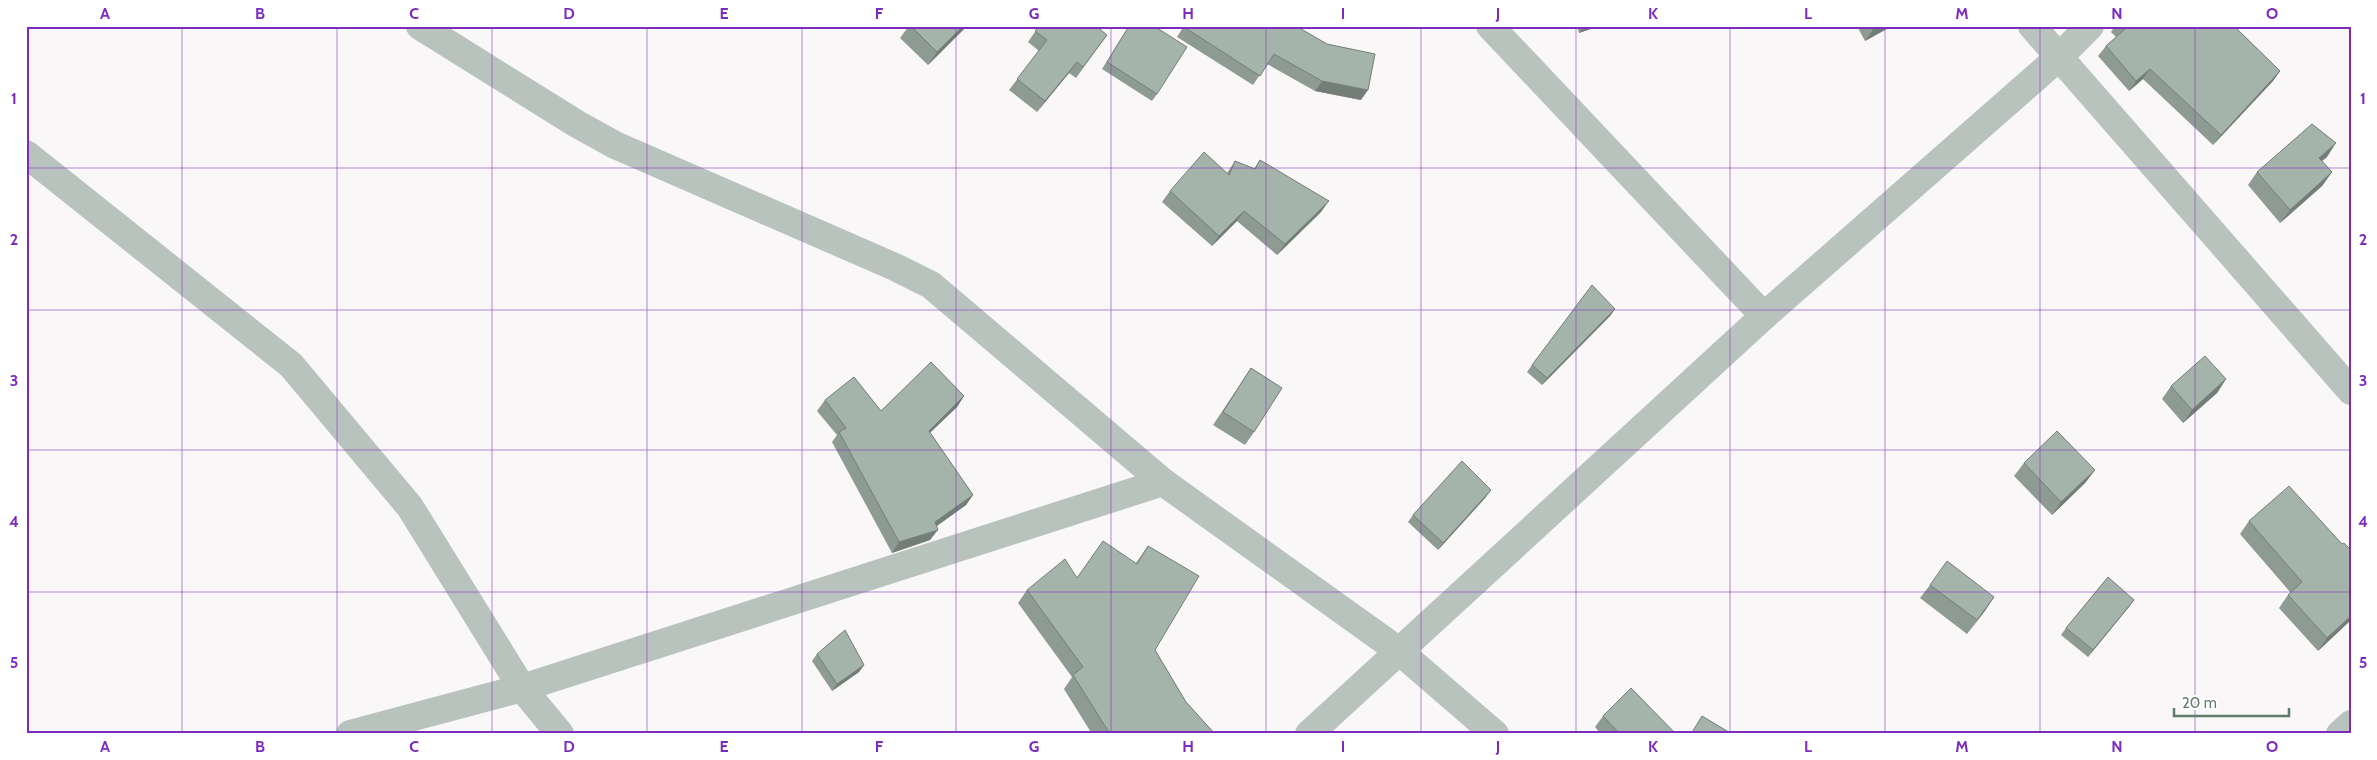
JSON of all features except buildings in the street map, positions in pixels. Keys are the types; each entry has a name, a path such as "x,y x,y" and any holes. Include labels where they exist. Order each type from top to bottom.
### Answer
{"street":[{"path":"420,26 577,124 615,145 886,263 931,285 1163,482 1399,651 1495,734"},
{"path":"1490,26 1764,316"},
{"path":"2032,26 2351,391"},
{"path":"1309,734 1764,316 2058,58 2090,26"},
{"path":"26,154 291,365 410,507 522,688 560,734"},
{"path":"350,734 522,688 1163,482"},
{"path":"2340,734 2351,724"}]}
